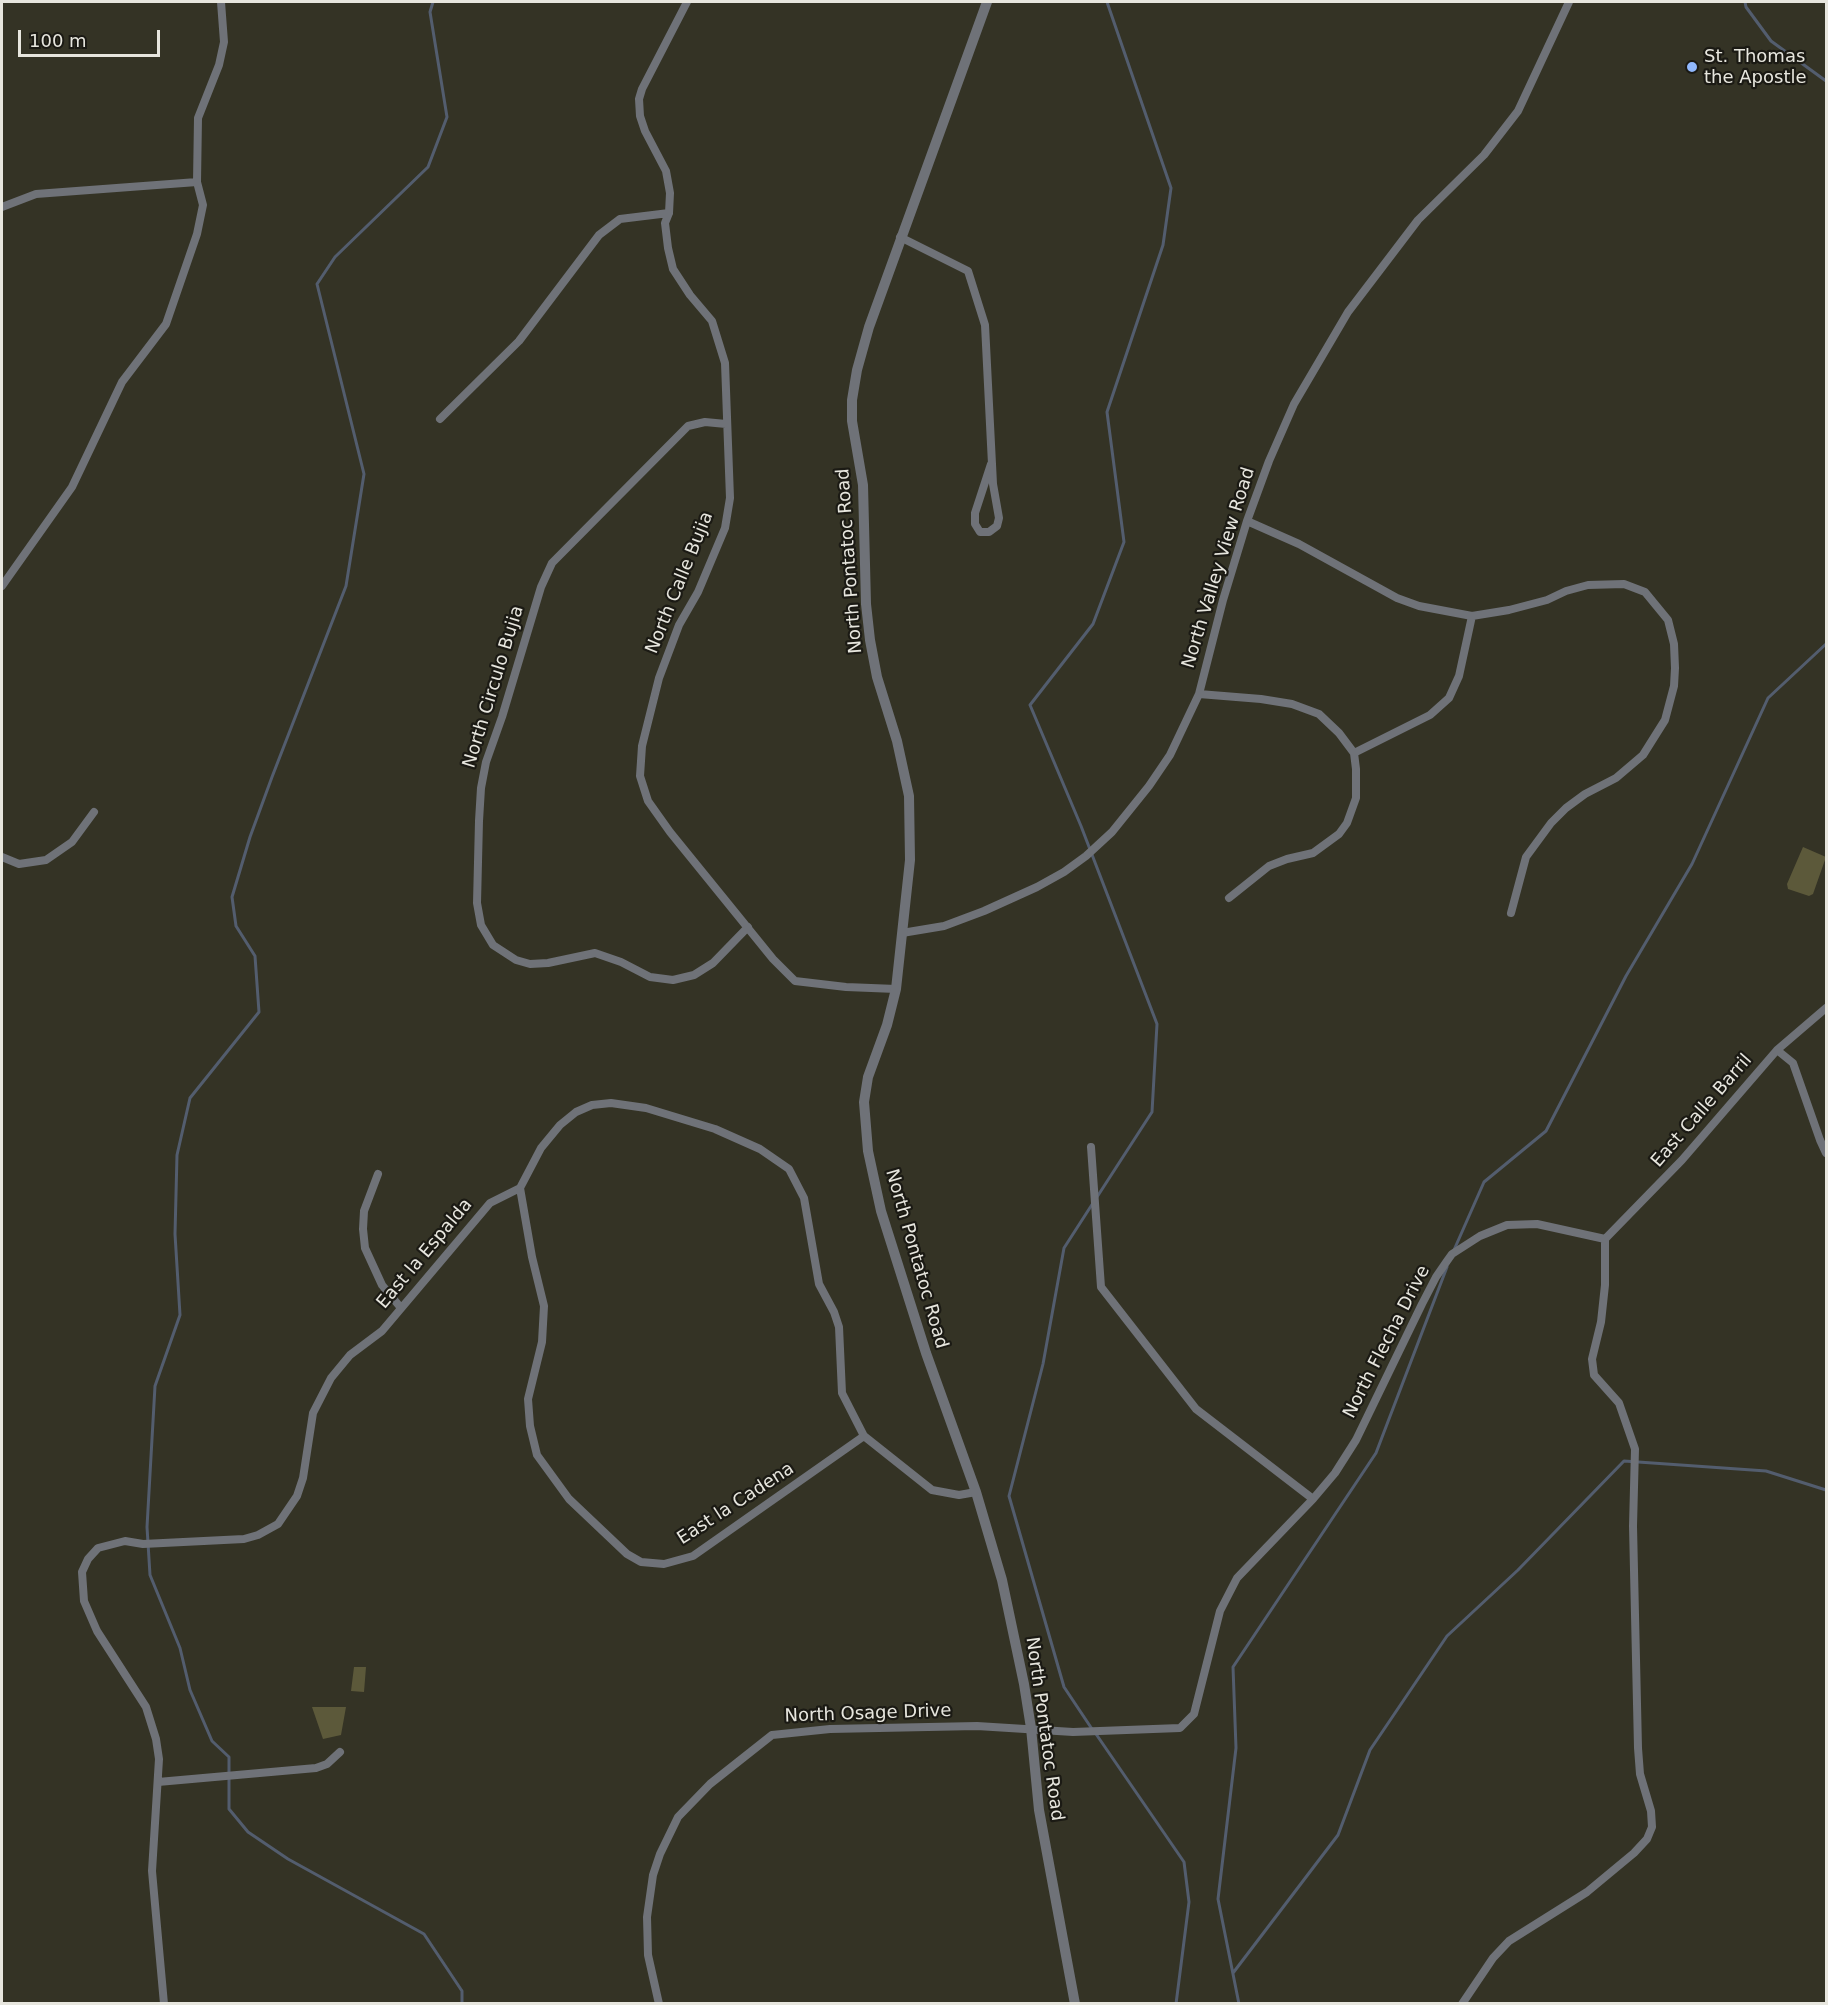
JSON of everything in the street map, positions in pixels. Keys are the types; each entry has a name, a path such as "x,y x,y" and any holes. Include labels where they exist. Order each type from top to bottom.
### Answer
{"street":[{"path":"2,586 72,487 122,382 166,324 197,234 203,205 197,182 198,118 219,65 224,42 221,2"},
{"name":"North Calle Bujia","path":"687,2 642,89 639,99 640,116 645,131 666,171 670,193 669,213 665,223 674,270 690,295 712,321 725,363 730,498 725,528 698,592 680,625 659,678 642,746 640,776 648,801 670,832 773,959 795,981 846,987 896,989"},
{"name":"North Pontatoc Road","path":"987,2 869,327 856,370 852,400 852,421 863,485 866,604 870,640 877,677 897,741 909,796 910,860 896,989 887,1025 868,1077 864,1102 868,1151 881,1211 919,1331 976,1492 1002,1580 1024,1684 1039,1810 1075,2004"},
{"name":"North Valley View Road","path":"902,933 944,926 984,911 1064,872 1112,832 1149,786 1170,755 1199,694 1223,600 1248,521 1269,461 1294,404 1348,312 1418,220 1484,155 1518,111 1569,2"},
{"path":"2,207 36,194 197,182"},
{"path":"440,419 519,341 599,235 620,219 669,213"},
{"path":"900,237 968,271 985,325 991,464 999,518 997,526 989,532 980,532 975,524 975,513 991,464"},
{"name":"North Circulo Bujia","path":"726,424 705,422 688,426 552,563 541,587 486,762 481,788 477,903 481,924 493,945 516,960 530,964 548,963 595,953 621,962 650,977 674,980 694,975 712,963 748,927"},
{"path":"1248,521 1299,544 1398,598 1419,606 1472,616 1509,610 1547,600 1566,591 1588,585 1624,584 1645,592 1668,620 1674,644 1675,668 1674,686 1665,720 1643,754 1616,778 1585,794 1551,823 1526,857 1510,914"},
{"path":"1354,753 1430,715 1449,698 1460,676 1472,616"},
{"path":"1199,694 1292,704 1319,714 1339,733 1354,753 1356,798 1347,823 1339,834 1313,853 1269,866 1229,898"},
{"path":"2,857 19,864 46,860 72,842 94,812"},
{"name":"East Calle Barril","path":"1605,1239 1682,1160 1777,1050 1827,1008"},
{"path":"1777,1050 1793,1063 1820,1140 1827,1153"},
{"path":"520,1188 541,1148 560,1125 592,1105 611,1104 646,1108 715,1129 760,1149 789,1169 804,1198 819,1284 839,1327 842,1393 864,1436 932,1490 959,1495 976,1492"},
{"path":"1090,1147 1101,1287 1196,1409 1313,1499"},
{"path":"378,1174 364,1211 365,1248 382,1285 401,1308"},
{"name":"East la Espalda","path":"158,1782 158,1749 146,1707 97,1631 84,1601 82,1572 88,1559 98,1548 125,1541 143,1544 244,1539 258,1535 278,1524 297,1496 303,1478 313,1413 331,1378 350,1355 382,1331 490,1203 520,1188"},
{"name":"East la Cadena","path":"520,1188 544,1306 542,1342 528,1399 530,1426 537,1455 569,1499 627,1554 641,1562 664,1564 693,1556 864,1436"},
{"name":"North Flecha Drive","path":"1031,1728 1073,1732 1180,1728 1194,1714 1220,1611 1237,1578 1335,1473 1356,1440 1436,1277 1452,1254 1480,1236 1507,1225 1537,1224 1605,1239"},
{"path":"1462,2004 1493,1958 1509,1941 1587,1892 1634,1853 1647,1839 1652,1827 1651,1811 1642,1784 1639,1764 1633,1526 1635,1449 1619,1403 1594,1375 1593,1359 1601,1322 1605,1286 1605,1239"},
{"name":"North Osage Drive","path":"659,2004 648,1955 647,1917 653,1875 660,1854 678,1816 710,1784 772,1735 839,1729 977,1726 1031,1728"},
{"path":"164,2004 152,1871 158,1782 316,1768 327,1764 340,1752"}],"shaded area":[{"path":"1803,847 1826,857 1813,894 1809,896 1788,889 1787,884"},
{"path":"354,1667 366,1667 364,1692 351,1691"},
{"path":"312,1707 346,1707 341,1735 323,1739"}],"waterway":[{"path":"433,2 430,12 447,117 428,167 335,257 317,284 364,474 346,586 250,837 232,897 236,926 255,956 259,1012 190,1098 177,1155 175,1234 180,1315 155,1386 147,1527 150,1575 180,1648 190,1690 212,1741 229,1757 229,1809 248,1832 288,1859 424,1934 462,1991 462,2004"},
{"path":"1097,1197 1152,1112 1157,1024 1081,826 1030,705 1093,624 1124,542 1107,412 1163,245 1171,188 1107,2"},
{"path":"1745,2 1746,7 1771,41 1826,81"},
{"path":"1454,1250 1484,1182 1546,1131 1626,976 1692,864 1768,698 1826,644"},
{"path":"1092,1729 1064,1687 1009,1496 1043,1364 1064,1248 1093,1203"},
{"path":"1239,2004 1218,1899 1236,1748 1233,1667 1376,1453 1447,1267"},
{"path":"1233,1973 1338,1835 1370,1750 1447,1636 1518,1570 1624,1461 1766,1471 1826,1490"},
{"path":"1096,1734 1184,1862 1189,1902 1176,2004"}],"place":[{"name":"St. Thomas the Apostle","path":"1692,67"}]}
